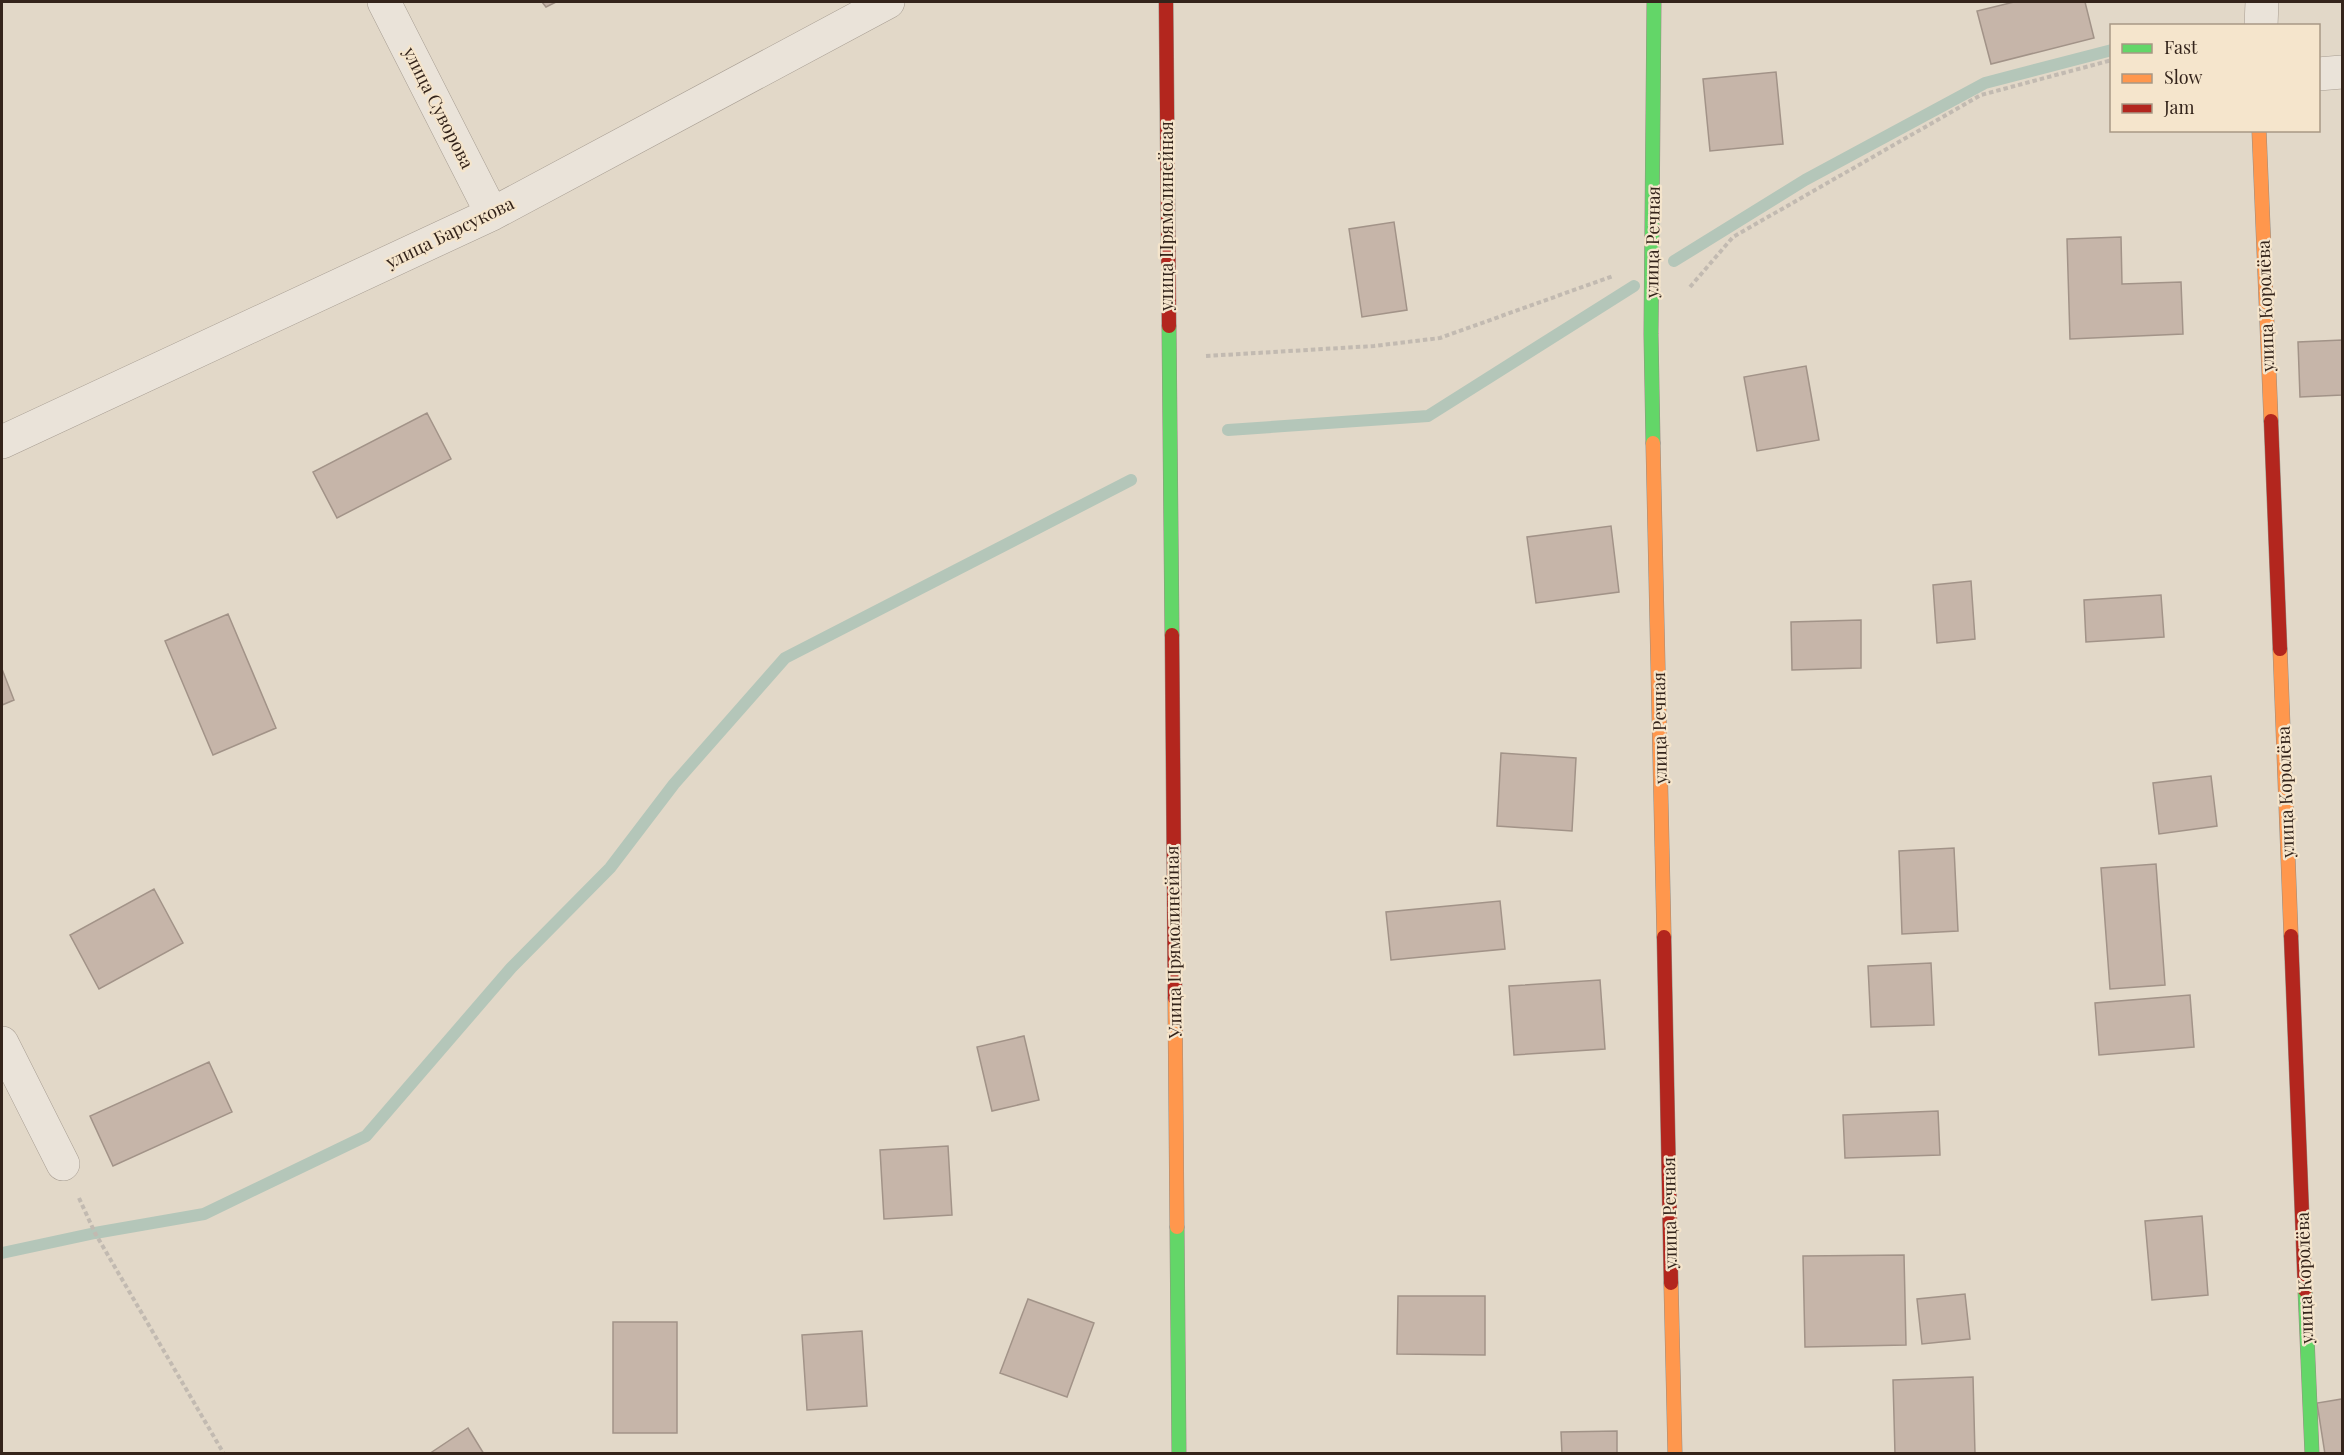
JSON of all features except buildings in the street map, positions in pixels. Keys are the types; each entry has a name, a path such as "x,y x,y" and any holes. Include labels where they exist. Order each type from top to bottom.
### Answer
{"street":[{"name":"улица Суворова","path":"384,2 492,214"},
{"name":"улица Барсукова","path":"2,442 492,214 888,2"},
{"name":"улица Прямолинейная","path":"1166,2 1169,430"},
{"name":"улица Речная","path":"1654,2 1651,346 1675,1454"},
{"path":"2261,24 2262,2"},
{"path":"2320,74 2343,72"},
{"name":"улица Королёва","path":"2259,132 2312,1454"},
{"name":"Улица Прямолинейная","path":"1169,430 1179,1454"},
{"path":"2,1043 63,1164"}],"path":[{"path":"1688,290 1733,237 1981,95 2110,61"},
{"path":"1168,358 1374,345 1440,338 1653,261"},
{"path":"63,1164 95,1233 224,1454"}],"waterway":[{"path":"1674,261 1805,180 1985,83 2110,51"},
{"path":"1228,430 1428,416 1634,286"},
{"path":"2,1253 95,1233 204,1214 366,1136 511,968 610,868 674,784 785,658 1131,480"}],"traffic: fast":[{"path":"1653,443 1651,334 1654,2"},
{"path":"1169,326 1172,635"},
{"path":"1177,1227 1179,1454"},
{"path":"2305,1290 2312,1454"}],"traffic: slow":[{"path":"2259,132 2271,421"},
{"path":"1653,443 1664,937"},
{"path":"2280,649 2291,936"},
{"path":"1175,998 1177,1227"},
{"path":"1671,1283 1675,1454"}],"traffic: jam":[{"path":"1166,2 1169,326"},
{"path":"2271,421 2280,649"},
{"path":"1172,635 1175,998"},
{"path":"2291,936 2305,1290"},
{"path":"1664,937 1671,1283"}]}
